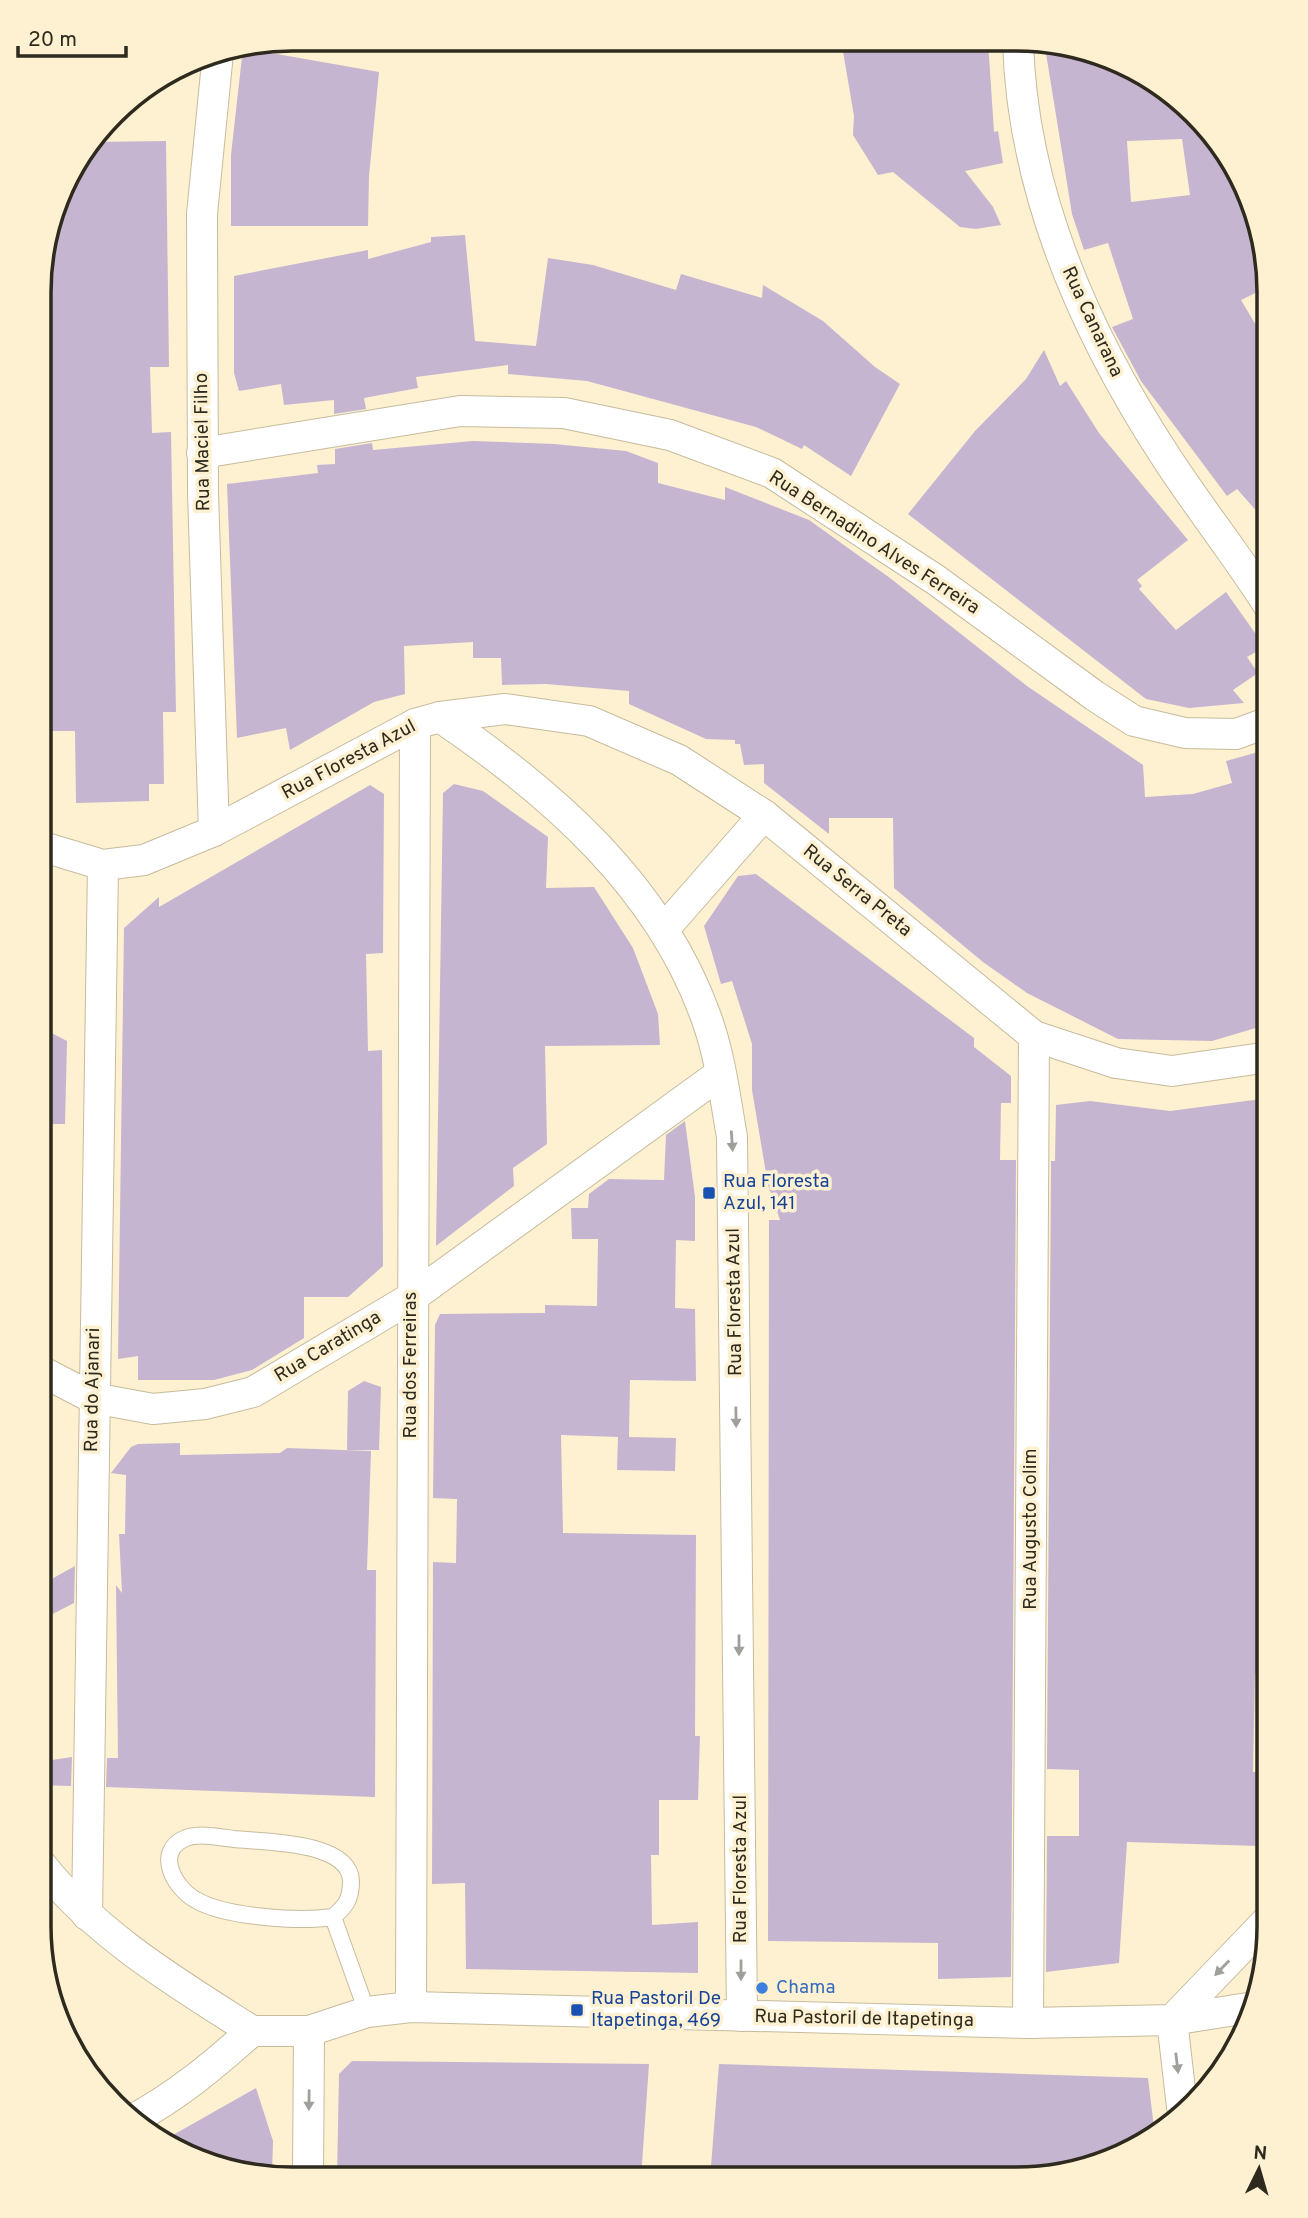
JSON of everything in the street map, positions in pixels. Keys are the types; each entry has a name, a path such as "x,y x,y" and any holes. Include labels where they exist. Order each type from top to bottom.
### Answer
{"street":[{"name":"Rua Canarana","path":"1019,51 1034,162 1061,256 1103,354 1166,457 1257,589"},
{"name":"Rua Maciel Filho","path":"214,831 202,453 202,214 217,63"},
{"name":"Rua Bernadino Alves Ferreira","path":"202,453 460,411 564,413 670,435 772,473 936,580 1134,722 1185,733 1236,734 1257,726"},
{"name":"Rua Serra Preta","path":"428,720 505,709 589,721 679,760 764,816 1034,1036 1116,1063 1172,1071 1257,1059"},
{"name":"Rua Floresta Azul","path":"51,849 103,865 144,860 214,831 428,720 499,757 611,857 664,929 706,1017 732,1137 742,2016"},
{"name":"Rua dos Ferreiras","path":"411,2007 411,1298 428,720"},
{"path":"664,929 764,816"},
{"name":"Rua do Ajanari","path":"87,1915 103,865"},
{"name":"Rua Augusto Colim","path":"1028,2023 1034,1036"},
{"name":"Rua Caratinga","path":"51,1376 93,1398 153,1409 205,1404 253,1392 411,1298 720,1074"},
{"path":"51,1877 87,1915 130,1950 252,2031 210,2068 160,2105 142,2115"},
{"path":"1181,2101 1172,2020 1257,1931"},
{"name":"Rua Pastoril de Itapetinga","path":"252,2031 309,2031 367,2012 411,2007 1028,2023 1172,2020 1242,2009"},
{"path":"308,2167 309,2031"}],"lane":[{"path":"206,1836 304,1846 325,1852 341,1860 351,1873 347,1905 333,1917 294,1920 211,1907 181,1890 172,1879 168,1863 174,1847 186,1838 206,1836"},
{"path":"333,1917 367,2012"}],"building":[{"path":"843,51 989,51 994,132 998,131 1003,163 965,171 993,207 1001,225 976,229 960,227 893,172 878,175 853,135 854,116"},
{"path":"267,52 379,72 369,176 368,226 231,226 231,155 242,56"},
{"path":"1046,53 1078,59 1108,69 1137,83 1163,101 1187,121 1207,145 1225,171 1239,200 1253,245 1257,276 1257,292 1241,300 1257,327 1257,512 1237,489 1227,496 1141,381 1112,327 1133,319 1108,243 1084,250 1072,214","holes":["1182,139 1190,195 1131,202 1127,141"]},
{"path":"166,141 169,367 150,367 152,433 171,432 176,712 163,712 164,784 149,784 149,801 76,803 75,731 51,731 51,292 59,230 69,200 83,171 104,142"},
{"path":"465,235 475,341 536,346 548,258 593,265 676,290 681,274 762,298 763,285 823,321 875,367 900,384 851,476 804,445 802,449 756,427 587,381 508,374 508,365 416,377 418,388 364,398 366,409 334,414 334,400 284,405 281,384 239,391 234,373 234,276 368,250 368,259 431,242 431,237"},
{"path":"1044,350 1060,386 1066,381 1099,433 1188,540 1137,580 1142,586 1139,589 1176,630 1226,592 1257,636 1257,651 1247,657 1257,674 1233,690 1244,703 1189,708 1146,699 908,514 975,431 1026,379"},
{"path":"473,441 554,444 626,451 658,463 658,483 725,500 725,487 809,520 890,578 1027,686 1143,765 1145,797 1193,794 1232,783 1226,761 1257,752 1257,1028 1212,1041 1118,1039 1027,993 983,962 894,888 893,818 829,818 829,834 764,783 764,764 744,765 740,744 735,744 735,740 706,739 629,704 629,691 546,684 502,685 501,658 473,658 473,642 404,646 405,694 374,702 290,750 286,728 237,738 227,484 318,473 317,465 335,464 335,449 372,443 373,450"},
{"path":"454,784 483,791 548,837 546,888 594,887 633,948 658,1014 660,1045 545,1046 547,1144 513,1168 514,1186 436,1246 443,793"},
{"path":"370,785 384,794 383,953 366,954 368,1051 382,1050 383,1266 348,1297 304,1297 304,1338 252,1370 214,1380 138,1380 138,1356 118,1359 124,928 159,897 159,907"},
{"path":"756,874 974,1038 974,1047 1011,1076 1011,1103 1001,1103 1000,1160 1016,1160 1011,1977 938,1979 938,1943 768,1941 769,1220 780,1220 768,1185 752,1090 752,1044 732,981 721,984 704,926 738,876"},
{"path":"51,1033 67,1041 65,1124 51,1124"},
{"path":"1257,1100 1257,1673 1253,1772 1257,1772 1257,1846 1127,1842 1119,1963 1046,1972 1047,1836 1079,1836 1079,1770 1047,1769 1051,1161 1055,1161 1056,1105 1090,1101 1170,1111"},
{"path":"685,1121 695,1197 695,1241 676,1240 675,1308 695,1309 696,1381 630,1380 629,1437 676,1438 675,1471 617,1470 618,1437 561,1435 563,1533 696,1535 695,1736 700,1736 698,1800 659,1800 659,1855 651,1855 652,1925 698,1922 698,1973 466,1969 465,1883 432,1884 433,1562 456,1563 457,1499 433,1498 435,1325 440,1314 545,1313 545,1305 597,1306 598,1239 572,1239 571,1208 588,1208 589,1194 609,1179 664,1180 666,1135"},
{"path":"364,1381 381,1387 379,1450 347,1450 348,1391"},
{"path":"180,1443 180,1455 280,1453 287,1448 371,1451 367,1570 376,1570 375,1797 106,1787 107,1758 118,1758 116,1585 122,1593 119,1534 125,1534 126,1475 111,1473 131,1447 138,1444"},
{"path":"75,1566 74,1603 51,1615 51,1579"},
{"path":"72,1757 71,1786 51,1785 51,1760"},
{"path":"352,2061 649,2064 642,2167 337,2167 339,2074"},
{"path":"719,2064 1148,2078 1153,2124 1108,2149 1063,2163 1032,2167 711,2167"},
{"path":"256,2088 273,2141 272,2166 230,2159 172,2136"}],"place":[{"name":"Rua Floresta Azul, 141","path":"709,1193"},
{"name":"Chama","path":"762,1988"},
{"name":"Rua Pastoril De Itapetinga, 469","path":"577,2010"}]}
